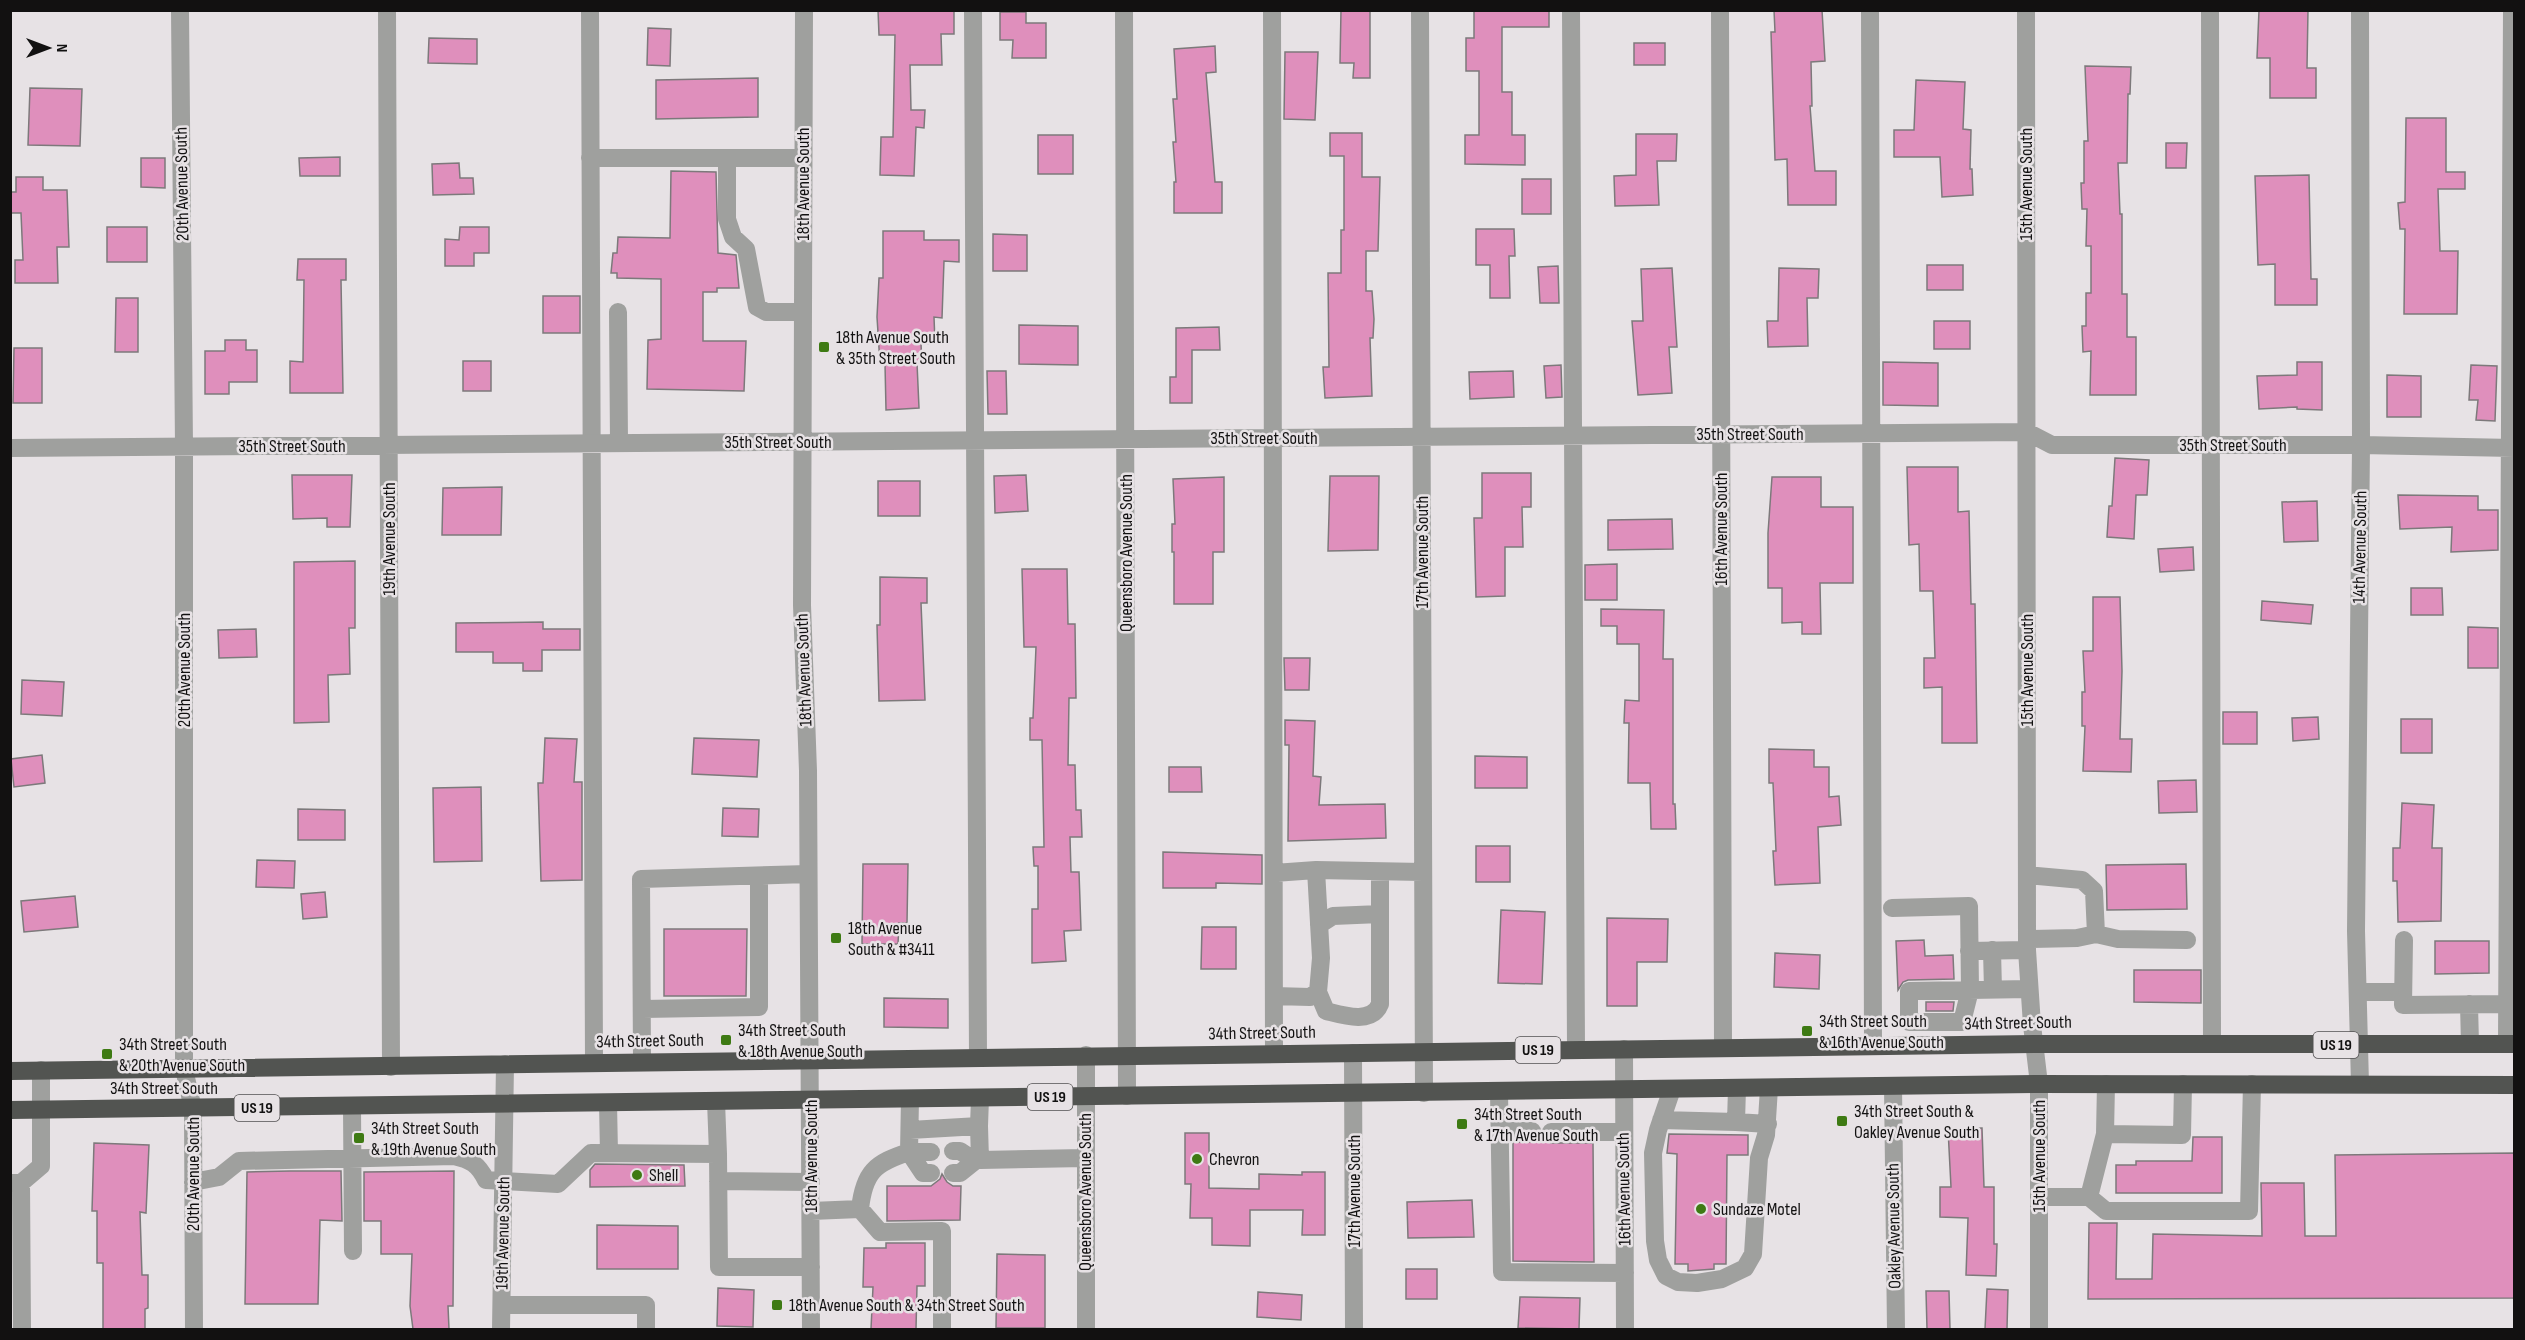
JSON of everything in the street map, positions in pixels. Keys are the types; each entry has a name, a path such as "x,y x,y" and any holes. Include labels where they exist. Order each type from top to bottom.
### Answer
{"highway":[{"name":"34th Street South","path":"10,1071 2033,1044 2511,1044"},
{"name":"34th Street South","path":"10,1110 2039,1084 2514,1085"}],"street":[{"name":"20th Avenue South","path":"180,10 184,446 184,1069 193,1109 194,1329"},
{"name":"19th Avenue South","path":"387,10 391,1067"},
{"path":"590,10 594,1063"},
{"name":"18th Avenue South","path":"804,10 801,312 802,605 808,771 811,1329"},
{"path":"973,10 978,1057"},
{"name":"Queensboro Avenue South","path":"1124,10 1125,1055 1127,1096"},
{"path":"1272,10 1274,1053"},
{"name":"17th Avenue South","path":"1420,10 1424,1093"},
{"path":"1571,10 1576,1050"},
{"name":"16th Avenue South","path":"1720,10 1722,1048"},
{"path":"1870,10 1873,1046"},
{"name":"15th Avenue South","path":"2026,10 2026,875 2029,989 2039,1084 2039,1329"},
{"path":"2210,10 2212,1044"},
{"name":"14th Avenue South","path":"2360,10 2361,445 2356,919 2360,1084"},
{"path":"2511,1044 2507,1004 2512,448 2512,10"},
{"path":"590,158 803,158"},
{"path":"727,158 727,219 733,237 746,249 757,307 766,312 801,312"},
{"path":"618,312 619,443"},
{"name":"35th Street South","path":"10,448 2027,432 2052,445 2361,445 2512,448"},
{"path":"1274,873 1316,870 1423,872"},
{"path":"1316,870 1321,958 1318,992 1326,1011 1348,1017 1370,1015 1378,1010 1380,1004 1380,872"},
{"path":"642,1062 641,879 808,874"},
{"path":"2026,875 2082,880 2094,891 2096,934"},
{"path":"643,1009 759,1007 759,876"},
{"path":"1892,908 1969,906 1970,990 1962,1022 1962,1045"},
{"path":"1319,925 1333,916 1380,914"},
{"path":"1969,951 1992,950 2096,934 2118,939 2187,940"},
{"path":"2404,940 2403,1005 2507,1004"},
{"path":"1992,950 1993,990"},
{"path":"1910,1046 1909,991 2029,989"},
{"path":"1274,996 1310,998 1318,992"},
{"path":"2358,992 2403,992"},
{"path":"2469,1004 2470,1044"},
{"path":"1909,1022 1962,1022"},
{"name":"16th Avenue South","path":"1624,1049 1625,1329"},
{"name":"17th Avenue South","path":"1353,1053 1354,1329"},
{"name":"Queensboro Avenue South","path":"1086,1055 1086,1329"},
{"name":"19th Avenue South","path":"501,1329 505,1065"},
{"path":"22,1329 16,1183 41,1166 41,1070"},
{"path":"2089,1197 2105,1134 2106,1084"},
{"path":"2105,1134 2182,1135 2183,1084"},
{"path":"2039,1197 2089,1197 2106,1211 2249,1211 2252,1084"},
{"name":"Oakley Avenue South","path":"1893,1086 1896,1329"},
{"path":"1736,1122 1737,1088"},
{"path":"1672,1089 1653,1153 1655,1240 1659,1260 1666,1276 1678,1282 1697,1283 1722,1279 1745,1268 1753,1254 1759,1158 1768,1124 1769,1088"},
{"path":"1499,1092 1502,1272 1625,1273"},
{"path":"977,1161 980,1098"},
{"path":"910,1099 909,1152 923,1173 931,1173"},
{"path":"716,1101 719,1267 811,1267"},
{"path":"608,1103 609,1153"},
{"path":"352,1107 353,1251"},
{"path":"1661,1120 1768,1124"},
{"path":"910,1130 979,1126"},
{"path":"1499,1131 1533,1131"},
{"path":"1551,1132 1624,1132"},
{"path":"954,1151 960,1151 977,1161 1085,1158"},
{"path":"931,1152 909,1152 884,1161 868,1175 862,1187 860,1209 880,1232 942,1231 942,1329"},
{"path":"193,1182 219,1178 238,1161 454,1156 471,1160 481,1170 486,1180 558,1184 591,1153 718,1154"},
{"path":"953,1173 960,1173 977,1161"},
{"path":"718,1181 811,1182"},
{"path":"811,1211 860,1209"},
{"path":"501,1305 646,1305 646,1329"}],"building":[{"path":"878,10 954,10 954,34 941,34 942,65 910,65 911,110 925,110 924,128 916,127 914,176 880,175 881,137 893,137 895,35 879,35"},
{"path":"1341,10 1370,10 1370,78 1353,78 1354,63 1340,63"},
{"path":"1474,10 1549,10 1549,27 1502,27 1502,92 1512,92 1512,135 1525,135 1525,165 1465,164 1465,135 1479,135 1479,71 1466,71 1466,38 1474,38"},
{"path":"1774,10 1822,10 1825,61 1811,62 1812,106 1810,106 1815,171 1836,171 1836,205 1788,205 1787,159 1775,160 1771,32 1775,32"},
{"path":"2259,10 2308,10 2307,68 2316,68 2316,98 2270,98 2270,58 2257,58"},
{"path":"1000,12 1026,12 1026,23 1046,23 1046,58 1012,58 1013,40 1000,40"},
{"path":"648,28 671,29 670,66 647,65"},
{"path":"429,38 477,39 477,64 428,63"},
{"path":"1634,43 1665,43 1665,65 1634,65"},
{"path":"1215,46 1216,72 1206,73 1215,182 1222,182 1222,213 1174,213 1174,182 1176,182 1173,142 1176,142 1173,99 1177,99 1174,49"},
{"path":"1285,52 1318,52 1315,120 1284,119"},
{"path":"2085,66 2131,67 2130,94 2128,94 2127,163 2118,163 2120,214 2122,214 2122,294 2127,294 2127,337 2136,337 2136,395 2090,395 2091,351 2083,352 2082,326 2086,326 2086,293 2091,293 2091,246 2086,246 2087,209 2082,209 2081,183 2084,183 2084,141 2088,141"},
{"path":"758,78 758,117 656,119 656,80"},
{"path":"1916,80 1965,82 1963,129 1971,130 1970,169 1972,169 1973,195 1942,197 1940,157 1894,157 1894,130 1914,130"},
{"path":"30,88 82,89 80,146 28,145"},
{"path":"2406,118 2446,118 2446,172 2465,172 2465,189 2438,189 2440,251 2458,251 2457,314 2404,314 2405,229 2400,229 2398,203 2405,202"},
{"path":"1330,133 1362,133 1362,177 1380,177 1378,251 1366,251 1366,291 1372,291 1374,319 1373,338 1370,338 1372,396 1325,398 1323,367 1329,367 1328,273 1341,273 1341,230 1344,230 1344,156 1330,156"},
{"path":"1636,134 1677,134 1676,161 1657,161 1659,205 1615,206 1614,176 1636,175"},
{"path":"1038,135 1073,135 1073,174 1038,174"},
{"path":"2166,143 2187,143 2186,168 2166,168"},
{"path":"340,157 340,176 300,176 299,158"},
{"path":"141,158 165,158 165,188 141,187"},
{"path":"459,163 460,178 473,178 474,194 433,195 432,164"},
{"path":"671,171 716,172 718,253 736,255 739,288 717,288 717,292 703,292 703,341 746,341 744,391 647,389 648,340 661,339 661,279 617,278 617,273 611,273 613,253 617,253 618,237 670,238"},
{"path":"2309,175 2311,279 2317,279 2317,305 2275,305 2275,264 2258,265 2255,176"},
{"path":"16,177 43,177 43,190 67,190 69,247 57,247 58,283 15,283 15,260 23,260 21,213 10,213 10,192 16,192"},
{"path":"1522,179 1551,179 1551,214 1522,214"},
{"path":"107,227 147,227 147,262 107,262"},
{"path":"460,227 489,227 489,253 474,253 474,266 445,266 445,239 459,240"},
{"path":"1476,229 1514,229 1515,256 1509,256 1510,298 1490,298 1490,265 1476,265"},
{"path":"883,231 924,231 924,240 959,240 959,262 944,261 942,318 934,317 935,343 921,344 922,363 917,363 919,408 886,410 885,364 880,364 877,317 879,278 883,278"},
{"path":"993,234 1027,235 1027,271 993,271"},
{"path":"298,259 346,259 346,280 341,280 343,393 290,393 290,361 303,362 304,280 297,280"},
{"path":"1927,265 1963,265 1963,290 1927,290"},
{"path":"1558,266 1559,303 1540,303 1538,267"},
{"path":"1672,268 1677,347 1669,347 1672,393 1638,395 1632,321 1643,321 1641,269"},
{"path":"1779,268 1819,269 1818,298 1807,298 1808,346 1768,347 1767,321 1778,321"},
{"path":"543,296 580,296 580,333 543,333"},
{"path":"116,298 138,298 138,352 115,352"},
{"path":"1934,321 1970,321 1970,349 1934,349"},
{"path":"1019,325 1078,326 1078,365 1019,364"},
{"path":"1219,327 1220,350 1192,350 1192,403 1170,403 1170,377 1176,377 1176,328"},
{"path":"225,340 246,340 246,350 257,350 257,382 229,382 229,394 205,394 205,351 225,351"},
{"path":"14,348 42,348 42,403 13,403"},
{"path":"463,361 491,361 491,391 463,391"},
{"path":"1883,362 1938,363 1938,406 1883,405"},
{"path":"2297,362 2322,362 2322,410 2297,409 2297,407 2259,409 2257,376 2297,375"},
{"path":"1561,365 1562,397 1546,398 1544,366"},
{"path":"2471,365 2497,366 2495,421 2476,420 2478,400 2469,400"},
{"path":"987,371 1006,371 1007,414 988,414"},
{"path":"1513,371 1514,397 1470,399 1469,372"},
{"path":"2387,375 2421,376 2421,417 2387,417"},
{"path":"2115,458 2149,460 2147,495 2136,495 2134,539 2107,537 2109,506 2112,506"},
{"path":"1907,467 1958,467 1958,512 1969,511 1971,604 1975,604 1977,743 1942,743 1942,687 1924,688 1924,658 1935,658 1933,591 1920,591 1919,544 1909,545"},
{"path":"1482,473 1531,473 1531,507 1522,507 1523,547 1505,547 1505,596 1476,597 1474,518 1482,518"},
{"path":"292,475 352,475 350,527 327,527 327,518 293,519"},
{"path":"1026,475 1028,511 995,513 994,476"},
{"path":"1330,476 1379,476 1378,550 1328,551"},
{"path":"1224,477 1224,552 1213,552 1213,604 1174,604 1173,479"},
{"path":"1772,477 1821,477 1821,507 1853,507 1853,583 1820,583 1821,634 1802,634 1802,622 1782,623 1782,588 1768,588 1768,533"},
{"path":"878,481 920,481 920,516 878,516"},
{"path":"502,487 501,535 442,535 443,488"},
{"path":"2398,495 2478,496 2478,510 2498,510 2498,550 2451,552 2452,527 2400,529"},
{"path":"2317,501 2318,541 2284,542 2282,502"},
{"path":"1672,519 1673,549 1608,550 1608,520"},
{"path":"2193,547 2194,570 2160,572 2158,549"},
{"path":"355,561 355,628 349,628 350,674 328,675 329,722 294,723 294,562"},
{"path":"1617,564 1617,600 1585,600 1585,565"},
{"path":"1022,569 1067,569 1068,624 1075,624 1076,698 1069,698 1068,765 1075,765 1076,810 1081,810 1082,837 1070,837 1071,872 1079,872 1081,930 1064,931 1066,961 1032,963 1032,909 1038,909 1038,866 1034,866 1033,847 1044,847 1042,740 1030,740 1036,647 1024,647"},
{"path":"880,577 927,578 927,603 921,603 925,700 879,701 877,625 880,625"},
{"path":"2411,588 2442,588 2443,615 2411,615"},
{"path":"2093,597 2120,597 2122,671 2120,739 2132,739 2131,772 2083,771 2085,726 2082,726 2082,692 2085,692 2083,651 2093,651"},
{"path":"2262,601 2313,605 2311,624 2261,620"},
{"path":"1601,609 1664,610 1663,659 1673,659 1673,804 1675,804 1676,829 1651,829 1650,783 1628,783 1629,723 1624,723 1625,700 1639,701 1639,644 1617,644 1617,626 1601,626"},
{"path":"543,622 543,629 580,629 580,650 542,650 542,671 523,671 523,663 493,663 493,652 456,652 456,623"},
{"path":"2468,627 2498,628 2498,668 2468,668"},
{"path":"256,629 257,657 219,658 218,630"},
{"path":"1284,658 1310,658 1309,690 1285,690"},
{"path":"22,680 64,682 62,716 21,714"},
{"path":"2223,712 2257,712 2257,744 2223,744"},
{"path":"2318,717 2319,739 2293,741 2292,718"},
{"path":"2401,719 2432,719 2432,753 2401,753"},
{"path":"1285,720 1315,721 1313,776 1321,777 1319,805 1385,804 1386,838 1288,841 1289,745 1285,745"},
{"path":"545,738 577,739 574,782 582,782 582,880 541,881 538,783 543,783"},
{"path":"694,738 759,740 757,777 692,774"},
{"path":"1769,749 1814,750 1814,767 1829,767 1829,797 1839,796 1841,825 1818,827 1820,883 1775,885 1773,783 1769,783"},
{"path":"42,755 45,783 14,787 11,759"},
{"path":"1475,756 1527,757 1527,788 1475,788"},
{"path":"1169,767 1201,767 1202,792 1169,792"},
{"path":"2196,780 2197,812 2159,813 2158,781"},
{"path":"481,787 482,861 434,862 433,788"},
{"path":"2402,803 2434,805 2432,848 2442,848 2441,921 2398,922 2397,881 2393,881 2393,848 2400,848"},
{"path":"723,808 759,809 758,837 722,836"},
{"path":"298,809 345,810 345,840 298,840"},
{"path":"1476,846 1510,846 1510,882 1476,882"},
{"path":"1163,852 1262,855 1262,884 1216,883 1216,888 1163,888"},
{"path":"257,860 295,861 294,888 256,887"},
{"path":"863,864 908,864 907,923 899,923 898,944 862,944"},
{"path":"2186,864 2187,909 2107,910 2106,865"},
{"path":"325,892 327,917 303,919 301,894"},
{"path":"75,896 78,927 24,932 21,901"},
{"path":"1501,910 1545,912 1542,984 1498,983"},
{"path":"1607,918 1668,919 1667,962 1637,962 1637,1006 1607,1006"},
{"path":"1202,927 1236,927 1236,969 1201,969"},
{"path":"664,929 747,929 746,996 664,996"},
{"path":"1924,940 1925,956 1953,955 1954,979 1908,980 1903,982 1898,990 1896,941"},
{"path":"2435,941 2489,941 2489,973 2435,974"},
{"path":"1775,953 1820,955 1819,989 1774,987"},
{"path":"2134,970 2201,970 2201,1003 2134,1002"},
{"path":"884,998 948,999 948,1028 884,1027"},
{"path":"1926,1002 1954,1002 1953,1011 1926,1011"},
{"path":"1982,1128 1984,1187 1994,1187 1996,1276 1966,1275 1968,1218 1940,1217 1940,1187 1951,1187 1948,1129"},
{"path":"1185,1133 1209,1133 1209,1188 1259,1189 1259,1174 1302,1175 1302,1172 1325,1172 1325,1235 1302,1235 1303,1210 1250,1210 1250,1246 1212,1245 1212,1218 1190,1218 1191,1184 1185,1184"},
{"name":"Sundaze Motel","path":"1669,1134 1748,1135 1748,1155 1727,1155 1726,1264 1714,1264 1714,1269 1688,1271 1688,1264 1675,1264 1677,1154 1667,1153"},
{"path":"1541,1137 1551,1143 1593,1143 1594,1262 1513,1261 1513,1142 1533,1142"},
{"path":"2193,1137 2222,1137 2222,1193 2116,1193 2116,1165 2136,1165 2136,1161 2192,1161"},
{"path":"94,1143 149,1145 146,1213 140,1212 142,1275 148,1275 148,1308 145,1309 145,1329 103,1329 103,1263 97,1263 97,1211 92,1211"},
{"path":"2514,1153 2514,1298 2088,1299 2089,1223 2117,1223 2116,1279 2152,1279 2153,1234 2262,1236 2261,1183 2304,1183 2305,1236 2336,1236 2335,1155"},
{"name":"Shell","path":"595,1164 684,1165 685,1186 590,1187 590,1170"},
{"path":"341,1171 342,1221 320,1220 318,1304 245,1304 247,1172"},
{"path":"454,1171 453,1306 448,1306 449,1329 413,1329 410,1306 412,1254 381,1254 381,1221 364,1221 364,1172"},
{"path":"942,1174 953,1186 961,1186 960,1220 887,1221 887,1186 931,1186 940,1179"},
{"path":"1472,1200 1474,1237 1408,1238 1407,1202"},
{"path":"597,1225 678,1226 678,1269 597,1269"},
{"path":"886,1243 925,1243 925,1286 917,1286 916,1329 871,1329 873,1287 863,1287 864,1248 886,1248"},
{"path":"997,1254 1045,1255 1045,1328 996,1328"},
{"path":"1406,1269 1437,1269 1437,1299 1406,1299"},
{"path":"718,1288 754,1290 753,1327 717,1326"},
{"path":"1987,1289 2008,1290 2007,1329 1985,1329"},
{"path":"1926,1291 1949,1291 1950,1329 1927,1329"},
{"path":"1258,1292 1302,1295 1301,1320 1257,1317"},
{"path":"1520,1297 1580,1298 1579,1329 1518,1328"}],"place":[{"name":"18th Avenue South & 35th Street South","path":"824,347"},
{"name":"18th Avenue South & #3411","path":"836,938"},
{"name":"34th Street South & 16th Avenue South","path":"1807,1031"},
{"name":"34th Street South & 18th Avenue South","path":"726,1040"},
{"name":"34th Street South & 20th Avenue South","path":"107,1054"},
{"name":"34th Street South & Oakley Avenue South","path":"1842,1121"},
{"name":"34th Street South & 17th Avenue South","path":"1462,1124"},
{"name":"34th Street South & 19th Avenue South","path":"359,1138"},
{"name":"Chevron","path":"1197,1159"},
{"name":"Shell","path":"637,1175"},
{"name":"Sundaze Motel","path":"1701,1209"},
{"name":"18th Avenue South & 34th Street South","path":"777,1305"}]}
